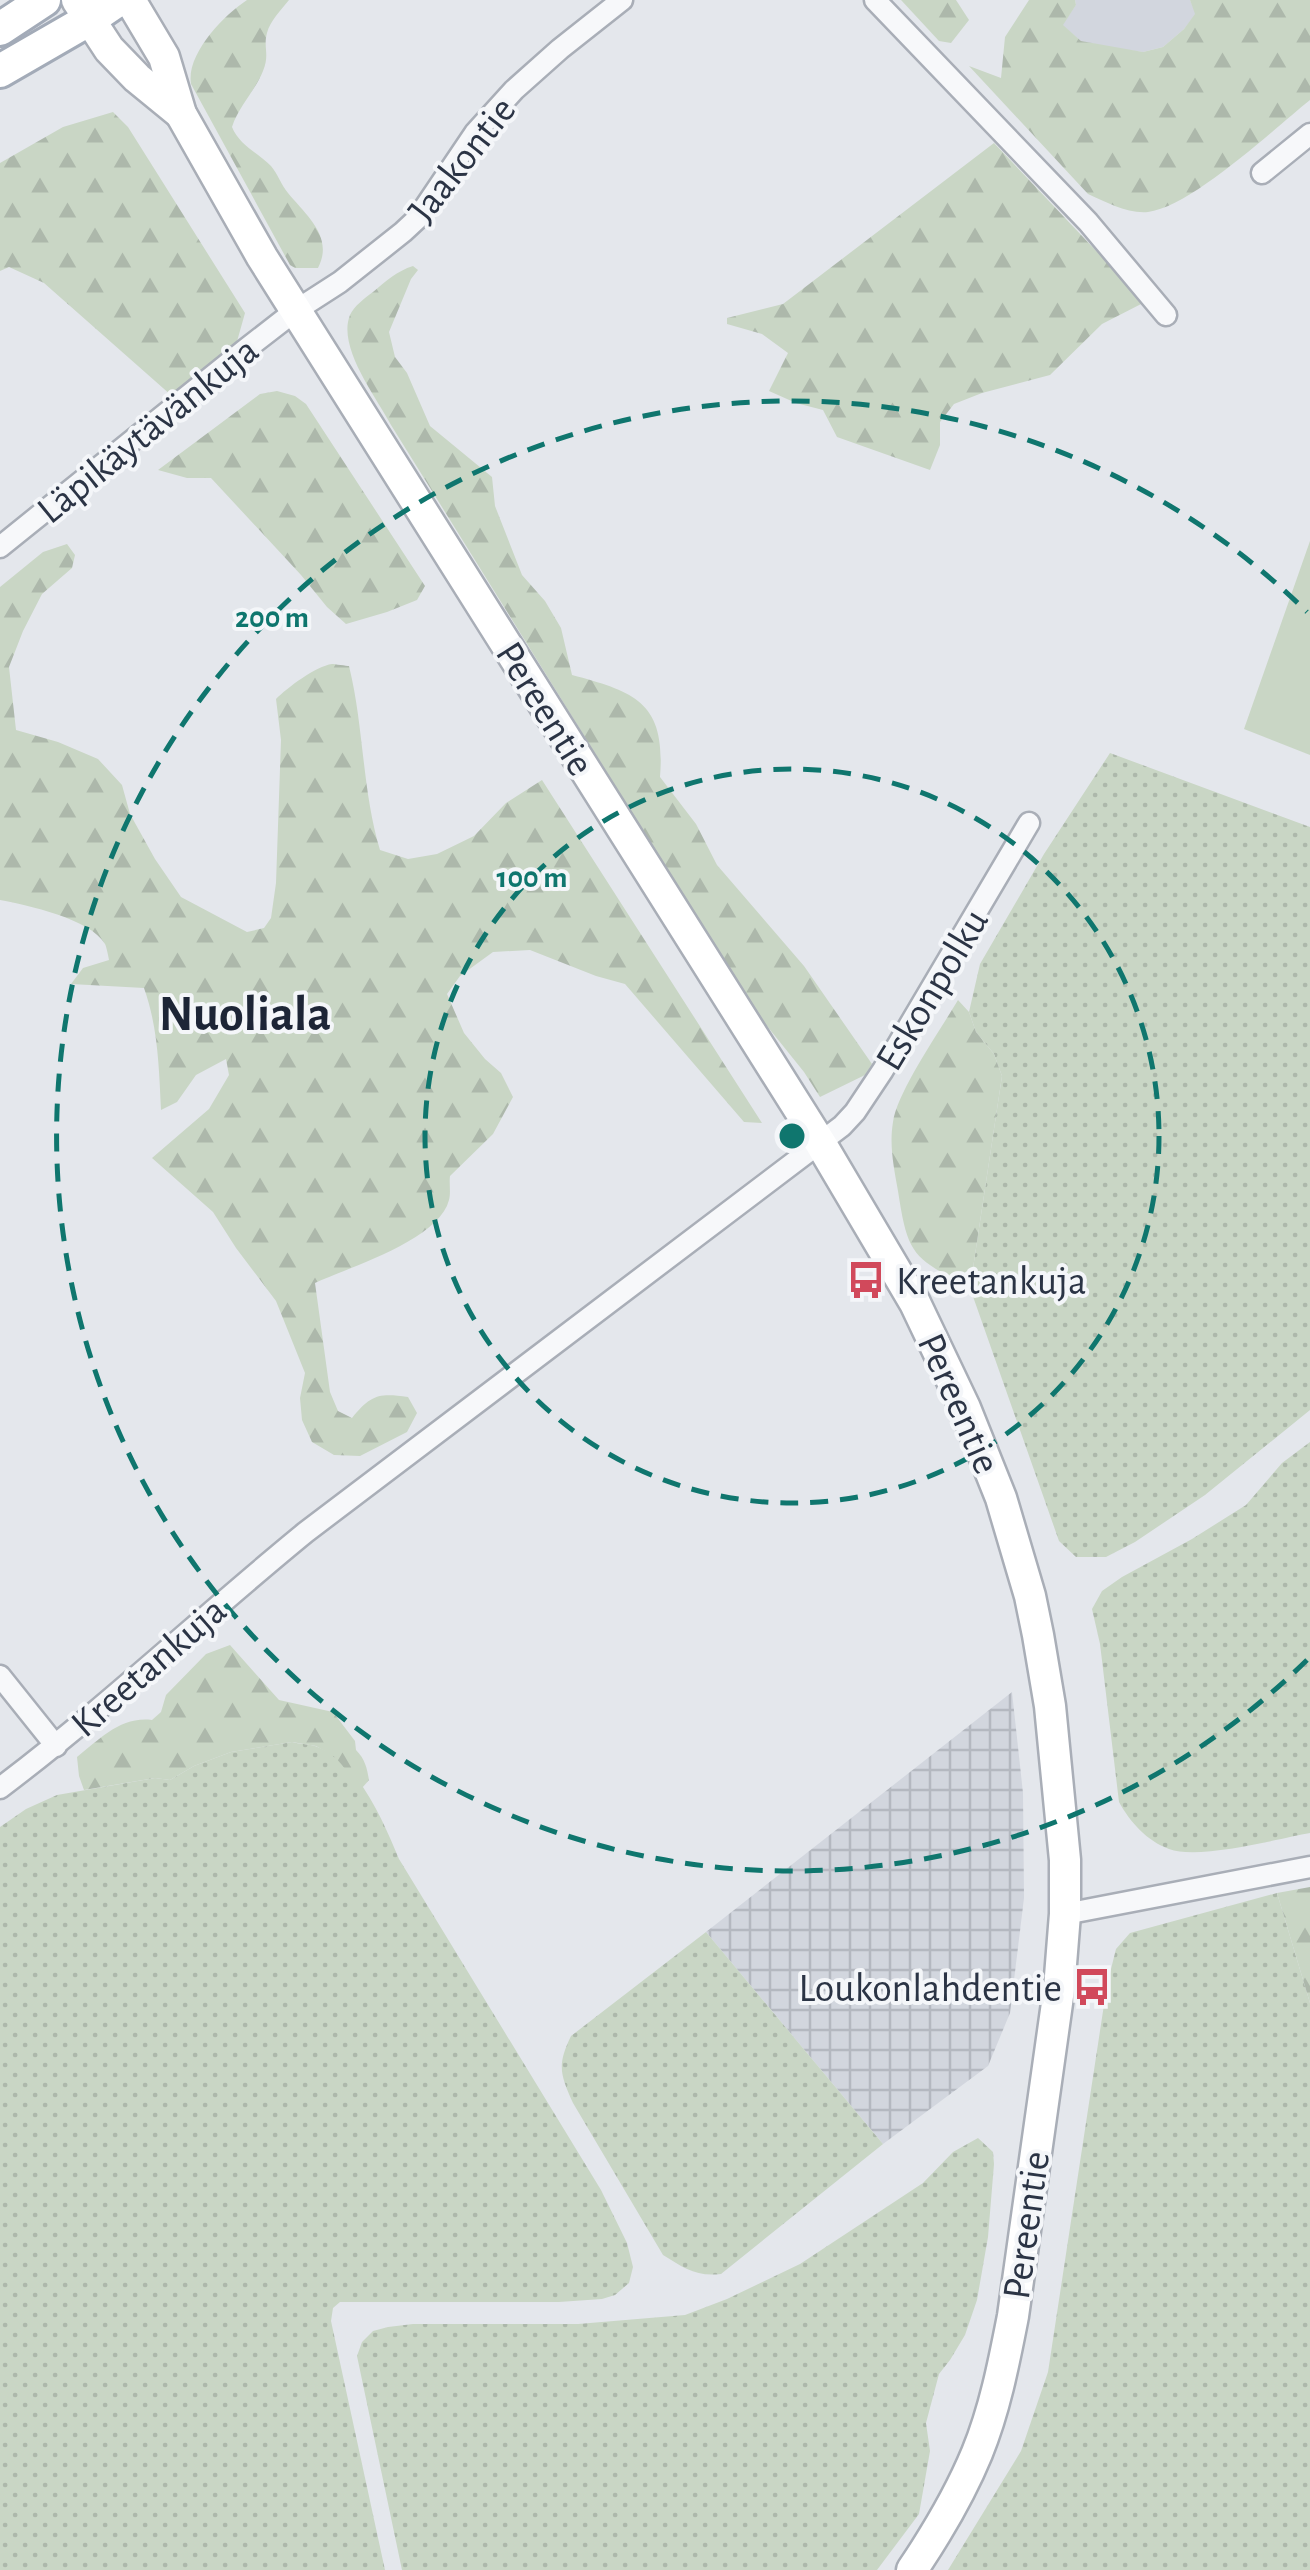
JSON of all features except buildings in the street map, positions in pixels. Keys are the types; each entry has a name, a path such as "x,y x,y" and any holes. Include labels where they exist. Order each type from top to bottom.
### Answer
{"main road":[{"path":"0,28 44,0"},
{"path":"0,71 83,10 118,0"}],"street":[{"name":"Pereentie","path":"130,0 164,56 180,114 295,311 916,1303 1002,1498 1030,1596 1050,1706 1065,1860 1065,1914 1055,2023 1004,2362 978,2451 943,2521 912,2570"},
{"name":"Jaakontie","path":"295,311 340,282 418,219 475,134 514,90 622,0"},
{"path":"875,0 1088,222 1166,315"},
{"name":"Pereentie","path":"83,10 108,49 180,114"},
{"path":"1262,174 1310,134"},
{"name":"Läpikäytävänkuja","path":"0,547 295,311"},
{"name":"Eskonpolku","path":"820,1144 855,1112 884,1070 1028,824"},
{"name":"Kreetankuja","path":"0,1788 56,1746 250,1578 346,1501 820,1144"},
{"path":"0,1676 56,1746"},
{"path":"1065,1914 1310,1867"}],"shaded area":[{"path":"1075,0 1190,0 1196,14 1163,47 1143,52 1081,41 1062,25 1076,5"},
{"path":"1012,1692 1023,1793 1024,1898 1010,2013 988,2066 883,2144 706,1932"}],"green space":[{"path":"247,0 289,0 268,29 263,71 232,127 244,144 271,166 316,228 323,246 318,268 290,265 191,84 200,48 218,25"},
{"path":"901,0 956,0 969,20 951,43 939,41"},
{"path":"1029,0 1075,0 1076,5 1063,25 1081,41 1143,52 1163,47 1184,29 1195,14 1190,0 1310,0 1310,100 1232,165 1186,196 1148,212 1117,207 1088,194 969,66 1001,78 1005,37"},
{"path":"113,112 128,127 245,313 236,345 172,396 44,283 9,267 0,271 0,163 63,127"},
{"path":"994,143 1115,266 1145,302 1102,324 1050,375 954,404 940,422 940,445 930,470 837,437 823,410 769,391 788,353 762,334 727,324 727,318 783,304"},
{"path":"413,266 418,270 389,332 395,357 407,373 430,426 492,477 495,506 522,575 545,601 561,628 572,675 630,695 652,717 661,752 660,777 696,824 717,865 804,966 872,1064 865,1075 820,1097 755,1011 368,386 349,342 350,315 387,280"},
{"path":"277,391 306,404 425,586 417,600 346,624 211,478 187,478 158,470 260,394"},
{"path":"1310,541 1310,755 1244,729"},
{"path":"67,544 75,555 72,568 42,594 9,667 16,730 98,759 122,785 130,814 181,897 247,932 264,928 271,918 276,883 281,740 276,699 318,669 332,664 349,666 380,850 408,859 437,854 474,836 506,803 542,780 762,1123 744,1122 625,984 530,950 493,952 460,976 447,994 464,1033 501,1073 513,1097 493,1134 450,1176 449,1200 429,1228 391,1250 315,1283 330,1392 338,1411 352,1418 370,1400 389,1395 408,1397 417,1413 407,1432 360,1456 334,1455 312,1442 302,1420 300,1398 305,1373 276,1301 213,1212 152,1158 209,1109 229,1075 226,1059 196,1075 177,1102 161,1110 155,1033 144,988 71,984 83,968 109,960 98,935 57,914 0,900 0,587 43,552"},
{"path":"1110,753 1310,827 1310,1410 1205,1495 1135,1542 1106,1557 1076,1557 1059,1541 970,1288 1002,1076 969,1012 980,964 1044,854"},
{"path":"958,1000 994,1054 1002,1076 970,1288 925,1261 910,1243 892,1148 893,1122 902,1094"},
{"path":"1310,1442 1310,1833 1218,1850 1169,1849 1140,1830 1119,1802 1100,1644 1092,1609 1102,1591 1122,1577 1246,1505 1282,1463"},
{"path":"230,1645 279,1700 333,1712 355,1741 365,1764 369,1780 362,1788 335,1757 316,1746 292,1742 231,1752 170,1780 155,1778 84,1790 77,1757 121,1725 152,1720 161,1712 166,1695 206,1654"},
{"path":"292,1742 330,1753 344,1764 367,1794 399,1859 601,2190 627,2243 633,2267 629,2283 615,2295 602,2299 340,2302 333,2308 331,2321 385,2570 0,2570 0,1827 57,1795 155,1778 170,1780 231,1752"},
{"path":"1310,1887 1310,2003 1277,1893"},
{"path":"1277,1893 1310,2003 1310,2570 948,2570 1021,2451 1048,2372 1107,1985 1116,1949 1130,1933"},
{"path":"706,1932 883,2144 721,2274 712,2275 690,2270 663,2255 573,2103 562,2070 571,2036"},
{"path":"978,2138 993,2152 994,2164 988,2237 977,2300 965,2335 939,2374 926,2423 930,2451 919,2514 877,2570 402,2570 357,2356 362,2342 373,2331 413,2324 578,2324 685,2315 800,2264 923,2183 953,2152"}],"place":[{"name":"Kreetankuja","path":"866,1280"},
{"name":"Loukonlahdentie","path":"1092,1987"}],"district":[{"name":"Nuoliala","path":"245,1012"}]}
